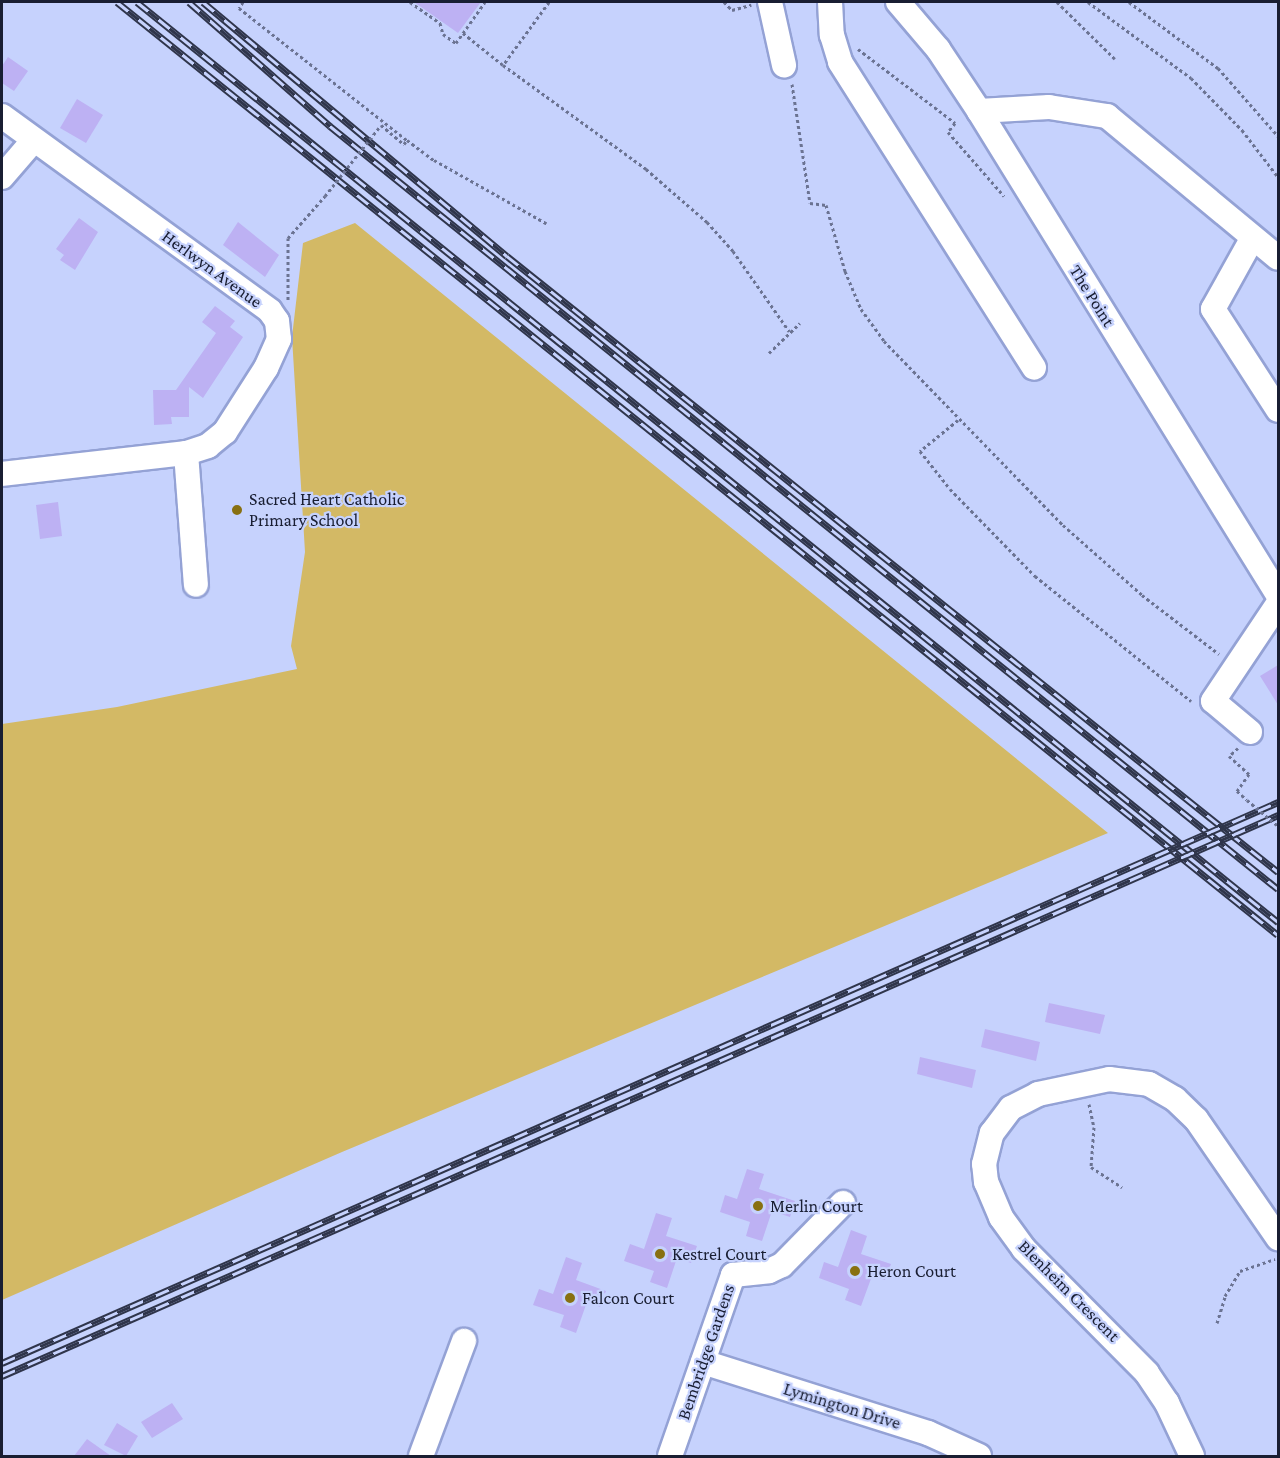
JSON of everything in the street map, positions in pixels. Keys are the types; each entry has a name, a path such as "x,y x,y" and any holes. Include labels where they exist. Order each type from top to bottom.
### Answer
{"street":[{"path":"831,2 837,51 864,105 1034,368"},
{"name":"The Point","path":"898,2 938,49 979,111 1278,595"},
{"path":"762,3 784,65"},
{"path":"979,111 1049,107 1107,116 1252,239 1278,258"},
{"name":"Herlwyn Avenue","path":"2,116 33,141 270,310 277,321 279,339 267,368 225,432 208,446 186,453 2,474"},
{"path":"2,177 33,141"},
{"path":"1252,239 1214,309 1278,410"},
{"path":"186,453 196,585"},
{"path":"1244,740 1213,701 1278,604"},
{"name":"Blenheim Crescent","path":"1192,1456 1167,1402 1147,1373 1024,1249 1001,1217 986,1182 987,1148 992,1133 1011,1108 1038,1094 1109,1079 1136,1081 1162,1090 1186,1108 1226,1159 1278,1238"},
{"name":"Bembridge Gardens","path":"670,1456 703,1362 726,1268 769,1270 782,1265 843,1203"},
{"path":"421,1456 464,1341"},
{"name":"Lymington Drive","path":"703,1362 928,1433 979,1456"}],"path":[{"path":"243,2 239,8 406,140 434,160 546,223"},
{"path":"410,2 440,23 443,34 456,43 485,2"},
{"path":"503,65 549,2"},
{"path":"724,2 732,10 762,3"},
{"path":"1058,2 1115,59"},
{"path":"1088,2 1191,78 1242,130 1278,177"},
{"path":"1129,2 1218,68 1278,136"},
{"path":"463,33 503,65 646,169 707,222 733,251 789,331"},
{"path":"837,51 850,43 955,123 948,132 1008,200"},
{"path":"784,65 790,69 810,203 826,205 845,271 861,309 884,341 958,420 1100,559 1222,657"},
{"path":"277,321 288,310 288,238 307,219 381,125 404,144 406,140"},
{"path":"769,353 789,331 800,323"},
{"path":"958,420 920,451 950,489 1035,576 1087,622 1199,707"},
{"path":"1244,740 1229,756 1250,774 1237,791 1278,826"},
{"path":"1084,1083 1094,1126 1091,1167 1122,1187"},
{"path":"1217,1323 1226,1296 1240,1271 1278,1258"}],"shaded area":[{"path":"355,223 1108,833 342,1152 2,1300 2,724 117,707 297,669 291,646 305,552 292,337 303,243"}],"building":[{"path":"414,2 481,2 458,33"},
{"path":"8,57 28,71 14,91 2,83 2,66"},
{"path":"77,99 103,115 86,143 60,128"},
{"path":"79,218 98,232 75,270 60,260 64,255 56,249"},
{"path":"238,222 279,255 265,277 223,245"},
{"path":"215,306 235,321 230,327 243,337 203,398 189,387 189,417 171,417 172,424 154,425 153,390 176,390 216,333 202,322"},
{"path":"58,502 62,536 40,539 36,505"},
{"path":"1278,665 1278,705 1260,676"},
{"path":"1049,1003 1105,1015 1100,1034 1045,1022"},
{"path":"985,1029 1040,1042 1036,1061 981,1047"},
{"path":"920,1057 976,1070 972,1088 917,1074"},
{"name":"Merlin Court","path":"747,1169 764,1174 759,1189 795,1201 790,1217 772,1211 762,1241 746,1236 750,1222 720,1212 725,1195 737,1199"},
{"name":"Kestrel Court","path":"656,1213 672,1218 666,1236 697,1246 691,1263 677,1258 667,1288 650,1282 654,1271 624,1261 630,1244 644,1249"},
{"name":"Heron Court","path":"851,1230 867,1236 861,1254 891,1264 885,1280 872,1276 861,1306 845,1300 849,1289 819,1278 824,1262 838,1267"},
{"name":"Falcon Court","path":"566,1257 582,1263 576,1280 606,1291 600,1307 587,1302 576,1333 560,1327 564,1315 533,1305 539,1289 553,1294"},
{"path":"172,1403 183,1419 152,1438 141,1422"},
{"path":"117,1423 138,1436 126,1456 104,1445"},
{"path":"87,1439 111,1456 74,1456"}],"railway":[{"path":"117,2 1278,935"},
{"path":"137,2 1278,922"},
{"path":"189,2 330,126 1278,889"},
{"path":"203,2 507,256 1278,872"},
{"path":"2,1363 1278,802"},
{"path":"2,1376 1278,815"}],"place":[{"name":"Sacred Heart Catholic Primary School","path":"237,510"},
{"name":"Merlin Court","path":"758,1206"},
{"name":"Kestrel Court","path":"660,1254"},
{"name":"Heron Court","path":"855,1271"},
{"name":"Falcon Court","path":"570,1298"}]}
